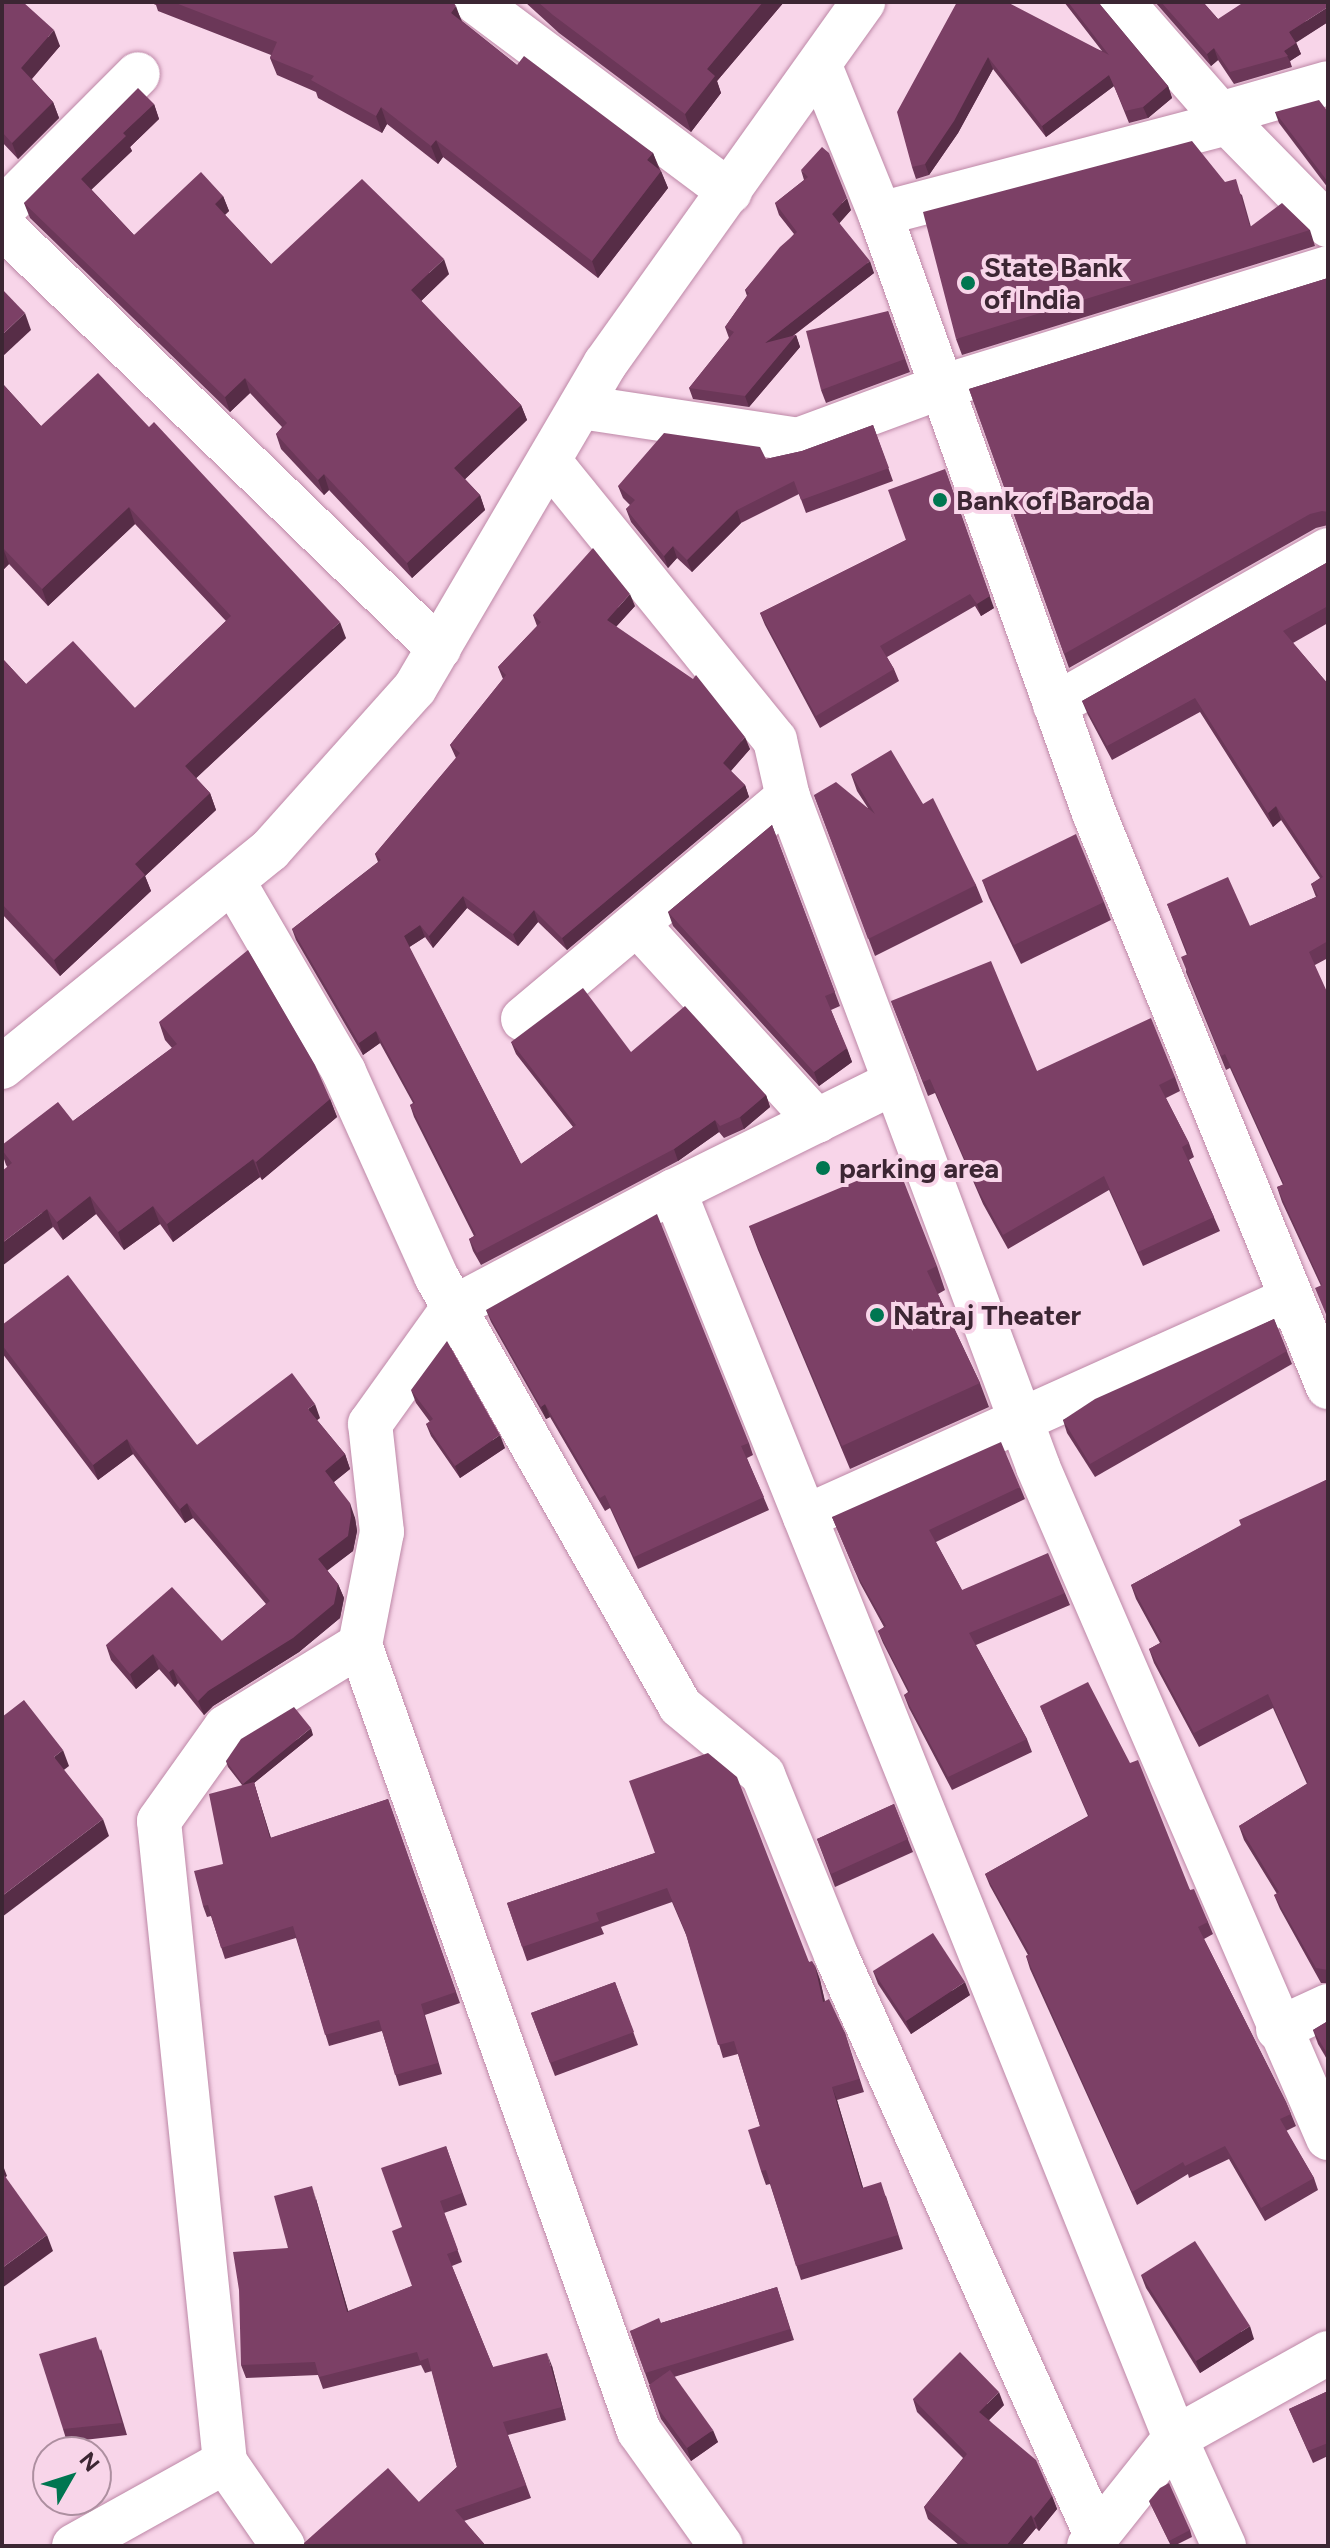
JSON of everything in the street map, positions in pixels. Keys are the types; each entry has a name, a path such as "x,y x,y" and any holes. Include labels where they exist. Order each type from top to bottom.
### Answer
{"street":[{"path":"476,2 730,192"},
{"path":"2,1067 270,850 415,688 605,364 863,2"},
{"path":"1122,2 1224,119 1328,225"},
{"path":"820,66 880,214 1094,813 1328,1387"},
{"path":"2,210 138,74"},
{"path":"880,214 1224,119 1328,83"},
{"path":"2,226 439,649"},
{"path":"581,407 798,440 941,387 1328,268"},
{"path":"549,461 775,740 788,797 1021,1419 1278,2029 1328,2138"},
{"path":"1055,705 1328,550"},
{"path":"523,1019 788,797"},
{"path":"233,881 344,1072 453,1308 680,1706 763,1775 836,1955 1093,2540 1175,2438 1328,2353"},
{"path":"637,924 817,1121"},
{"path":"721,2546 639,2431 360,1645 382,1532 370,1424 453,1308 674,1191 895,1082"},
{"path":"674,1191 1175,2438 1224,2546"},
{"path":"805,1517 1290,1299"},
{"path":"283,2546 225,2462 159,1821 226,1727 360,1645"},
{"path":"1278,2029 1328,2006"},
{"path":"74,2546 225,2462"}],"building":[{"path":"2,2 23,2 54,30 21,68 53,102 12,143 2,132"},
{"path":"173,2 453,2 456,6 451,13 517,65 524,56 653,153 647,160 661,171 592,261 436,140 431,146 381,107 376,116 311,80 314,76 270,58 277,42"},
{"path":"538,2 763,2 707,69 715,76 685,114"},
{"path":"957,2 1007,2 1109,55 1068,2 1098,2 1168,86 1143,107 1125,111 1109,75 1042,126 988,57 954,121 925,164 912,167 897,112"},
{"path":"1161,2 1203,2 1218,19 1244,2 1328,2 1328,7 1289,32 1296,43 1284,51 1288,56 1230,72 1214,48 1207,54"},
{"path":"138,88 154,104 81,179 134,235 201,172 223,196 215,204 271,264 362,179 444,259 411,290 521,405 454,468 480,495 407,563 324,474 318,480 276,434 287,423 245,378 225,397 24,203"},
{"path":"1319,100 1328,112 1328,182 1275,112"},
{"path":"1192,141 1225,182 1236,179 1250,227 1282,203 1310,230 956,339 923,212"},
{"path":"822,147 829,153 847,198 832,214 870,261 765,343 796,335 745,396 689,388 734,332 725,327 749,293 745,290 780,247 797,232 775,203 808,177 801,170"},
{"path":"1328,278 1328,512 1310,514 1064,654 969,389"},
{"path":"2,289 25,313 2,335"},
{"path":"888,311 905,359 821,390 806,331"},
{"path":"98,373 149,427 154,422 340,622 185,766 210,793 135,864 145,875 54,960 2,904 2,658 26,684 73,641 135,708 231,616 129,507 42,589 2,549 2,383 41,426"},
{"path":"873,425 889,468 801,500 794,481 737,510 687,560 673,546 664,556 626,509 635,500 618,486 664,433 760,447 766,459 802,451"},
{"path":"945,469 990,596 977,604 970,594 880,646 894,669 816,716 760,613 906,540 888,490"},
{"path":"593,548 630,594 607,620 693,679 696,675 745,737 723,763 745,785 562,938 534,910 513,934 463,896 429,936 420,925 404,936 521,1164 576,1125 511,1042 583,988 631,1052 685,1006 766,1095 740,1117 720,1126 715,1120 674,1149 477,1253 469,1239 476,1235 410,1105 415,1103 376,1031 359,1043 292,929 381,860 375,854 460,753 450,745 506,675 498,667 541,622 533,615"},
{"path":"1328,562 1328,606 1283,631 1328,684 1328,941 1309,952 1328,994 1328,1319 1315,1288 1322,1285 1277,1187 1284,1184 1225,1054 1221,1056 1181,957 1188,954 1167,904 1228,877 1250,926 1318,896 1311,884 1323,877 1276,806 1268,813 1195,698 1107,746 1082,701"},
{"path":"891,750 923,804 933,798 976,885 868,939 814,795 836,782 875,814 851,774"},
{"path":"772,825 835,992 825,996 847,1048 814,1072 668,912"},
{"path":"1076,834 1104,902 1014,945 982,880"},
{"path":"248,950 315,1065 330,1099 256,1162 253,1159 167,1224 153,1206 118,1232 90,1196 57,1222 47,1209 2,1243 2,1171 12,1163 2,1150 2,1145 58,1102 73,1121 177,1044 159,1022"},
{"path":"991,961 1037,1071 1151,1018 1175,1077 1159,1085 1189,1143 1182,1147 1214,1217 1138,1252 1104,1176 1003,1235 978,1190 930,1079 923,1082 891,1001"},
{"path":"897,1164 937,1266 927,1271 980,1383 842,1446 749,1226"},
{"path":"657,1214 749,1443 741,1446 764,1497 634,1557 605,1495 600,1498 545,1404 541,1407 486,1310"},
{"path":"68,1275 197,1445 292,1373 315,1404 308,1409 345,1454 325,1471 350,1503 348,1536 318,1559 338,1584 334,1604 293,1638 208,1691 198,1701 173,1669 169,1672 153,1654 130,1674 106,1645 172,1587 222,1641 270,1601 187,1503 180,1509 127,1439 93,1465 2,1345 2,1325"},
{"path":"1274,1319 1287,1351 1090,1464 1063,1420 1095,1399"},
{"path":"447,1341 500,1435 455,1466 426,1424 433,1419 411,1390"},
{"path":"1001,1442 1020,1487 929,1530 962,1590 1048,1553 1065,1593 969,1633 1027,1739 948,1777 904,1695 910,1692 878,1631 886,1626 855,1571 832,1517"},
{"path":"1328,1479 1328,1970 1316,1968 1274,1895 1279,1892 1239,1826 1308,1783 1268,1694 1194,1733 1149,1649 1162,1642 1131,1585 1241,1525 1239,1520"},
{"path":"1088,1682 1130,1763 1138,1760 1190,1890 1194,1889 1208,1922 1198,1927 1286,2102 1291,2114 1280,2119 1314,2178 1261,2208 1225,2146 1185,2166 1183,2162 1132,2192 1026,1956 1030,1954 985,1874 1089,1816 1040,1706"},
{"path":"24,1700 63,1750 54,1757 103,1819 2,1896 2,1717"},
{"path":"294,1707 311,1728 243,1784 226,1761 241,1739"},
{"path":"708,1753 737,1777 809,1962 812,1961 815,1966 823,2002 829,1999 845,2033 859,2079 832,2087 862,2188 881,2182 898,2235 796,2266 766,2170 761,2171 748,2130 760,2126 734,2041 718,2045 685,1931 667,1888 596,1913 599,1921 522,1947 507,1903 655,1853 629,1781"},
{"path":"254,1782 270,1838 388,1799 456,1992 421,2004 438,2063 395,2075 379,2020 325,2035 293,1926 221,1948 208,1905 203,1906 194,1871 223,1864 209,1794"},
{"path":"894,1804 908,1839 831,1874 817,1839"},
{"path":"933,1933 965,1982 906,2021 873,1971"},
{"path":"615,1982 634,2032 550,2063 531,2013"},
{"path":"1328,2021 1328,2055 1313,2030"},
{"path":"446,2146 462,2193 440,2201 458,2250 447,2254 493,2367 547,2353 562,2407 503,2422 526,2485 455,2510 486,2546 307,2546 304,2543 388,2468 419,2502 457,2467 428,2358 420,2361 417,2352 319,2377 315,2362 241,2365 239,2290 233,2252 288,2248 274,2196 312,2186 347,2312 412,2286 392,2231 402,2227 381,2168"},
{"path":"2,2172 47,2235 2,2268"},
{"path":"1195,2241 1250,2326 1196,2361 1141,2275"},
{"path":"777,2287 790,2329 645,2373 630,2331 659,2318 661,2323"},
{"path":"96,2337 122,2423 63,2429 39,2354"},
{"path":"960,2352 999,2392 979,2412 1036,2460 1052,2496 1034,2518 1031,2515 1006,2546 971,2546 924,2507 967,2454 913,2399"},
{"path":"670,2370 713,2430 687,2448 657,2407 649,2385"},
{"path":"1328,2391 1328,2443 1308,2451 1289,2409"},
{"path":"1169,2483 1190,2530 1169,2541 1149,2501"}],"place":[{"name":"State Bank of India","path":"968,283"},
{"name":"Bank of Baroda","path":"940,500"},
{"name":"parking area","path":"823,1168"},
{"name":"Natraj Theater","path":"877,1315"}]}
